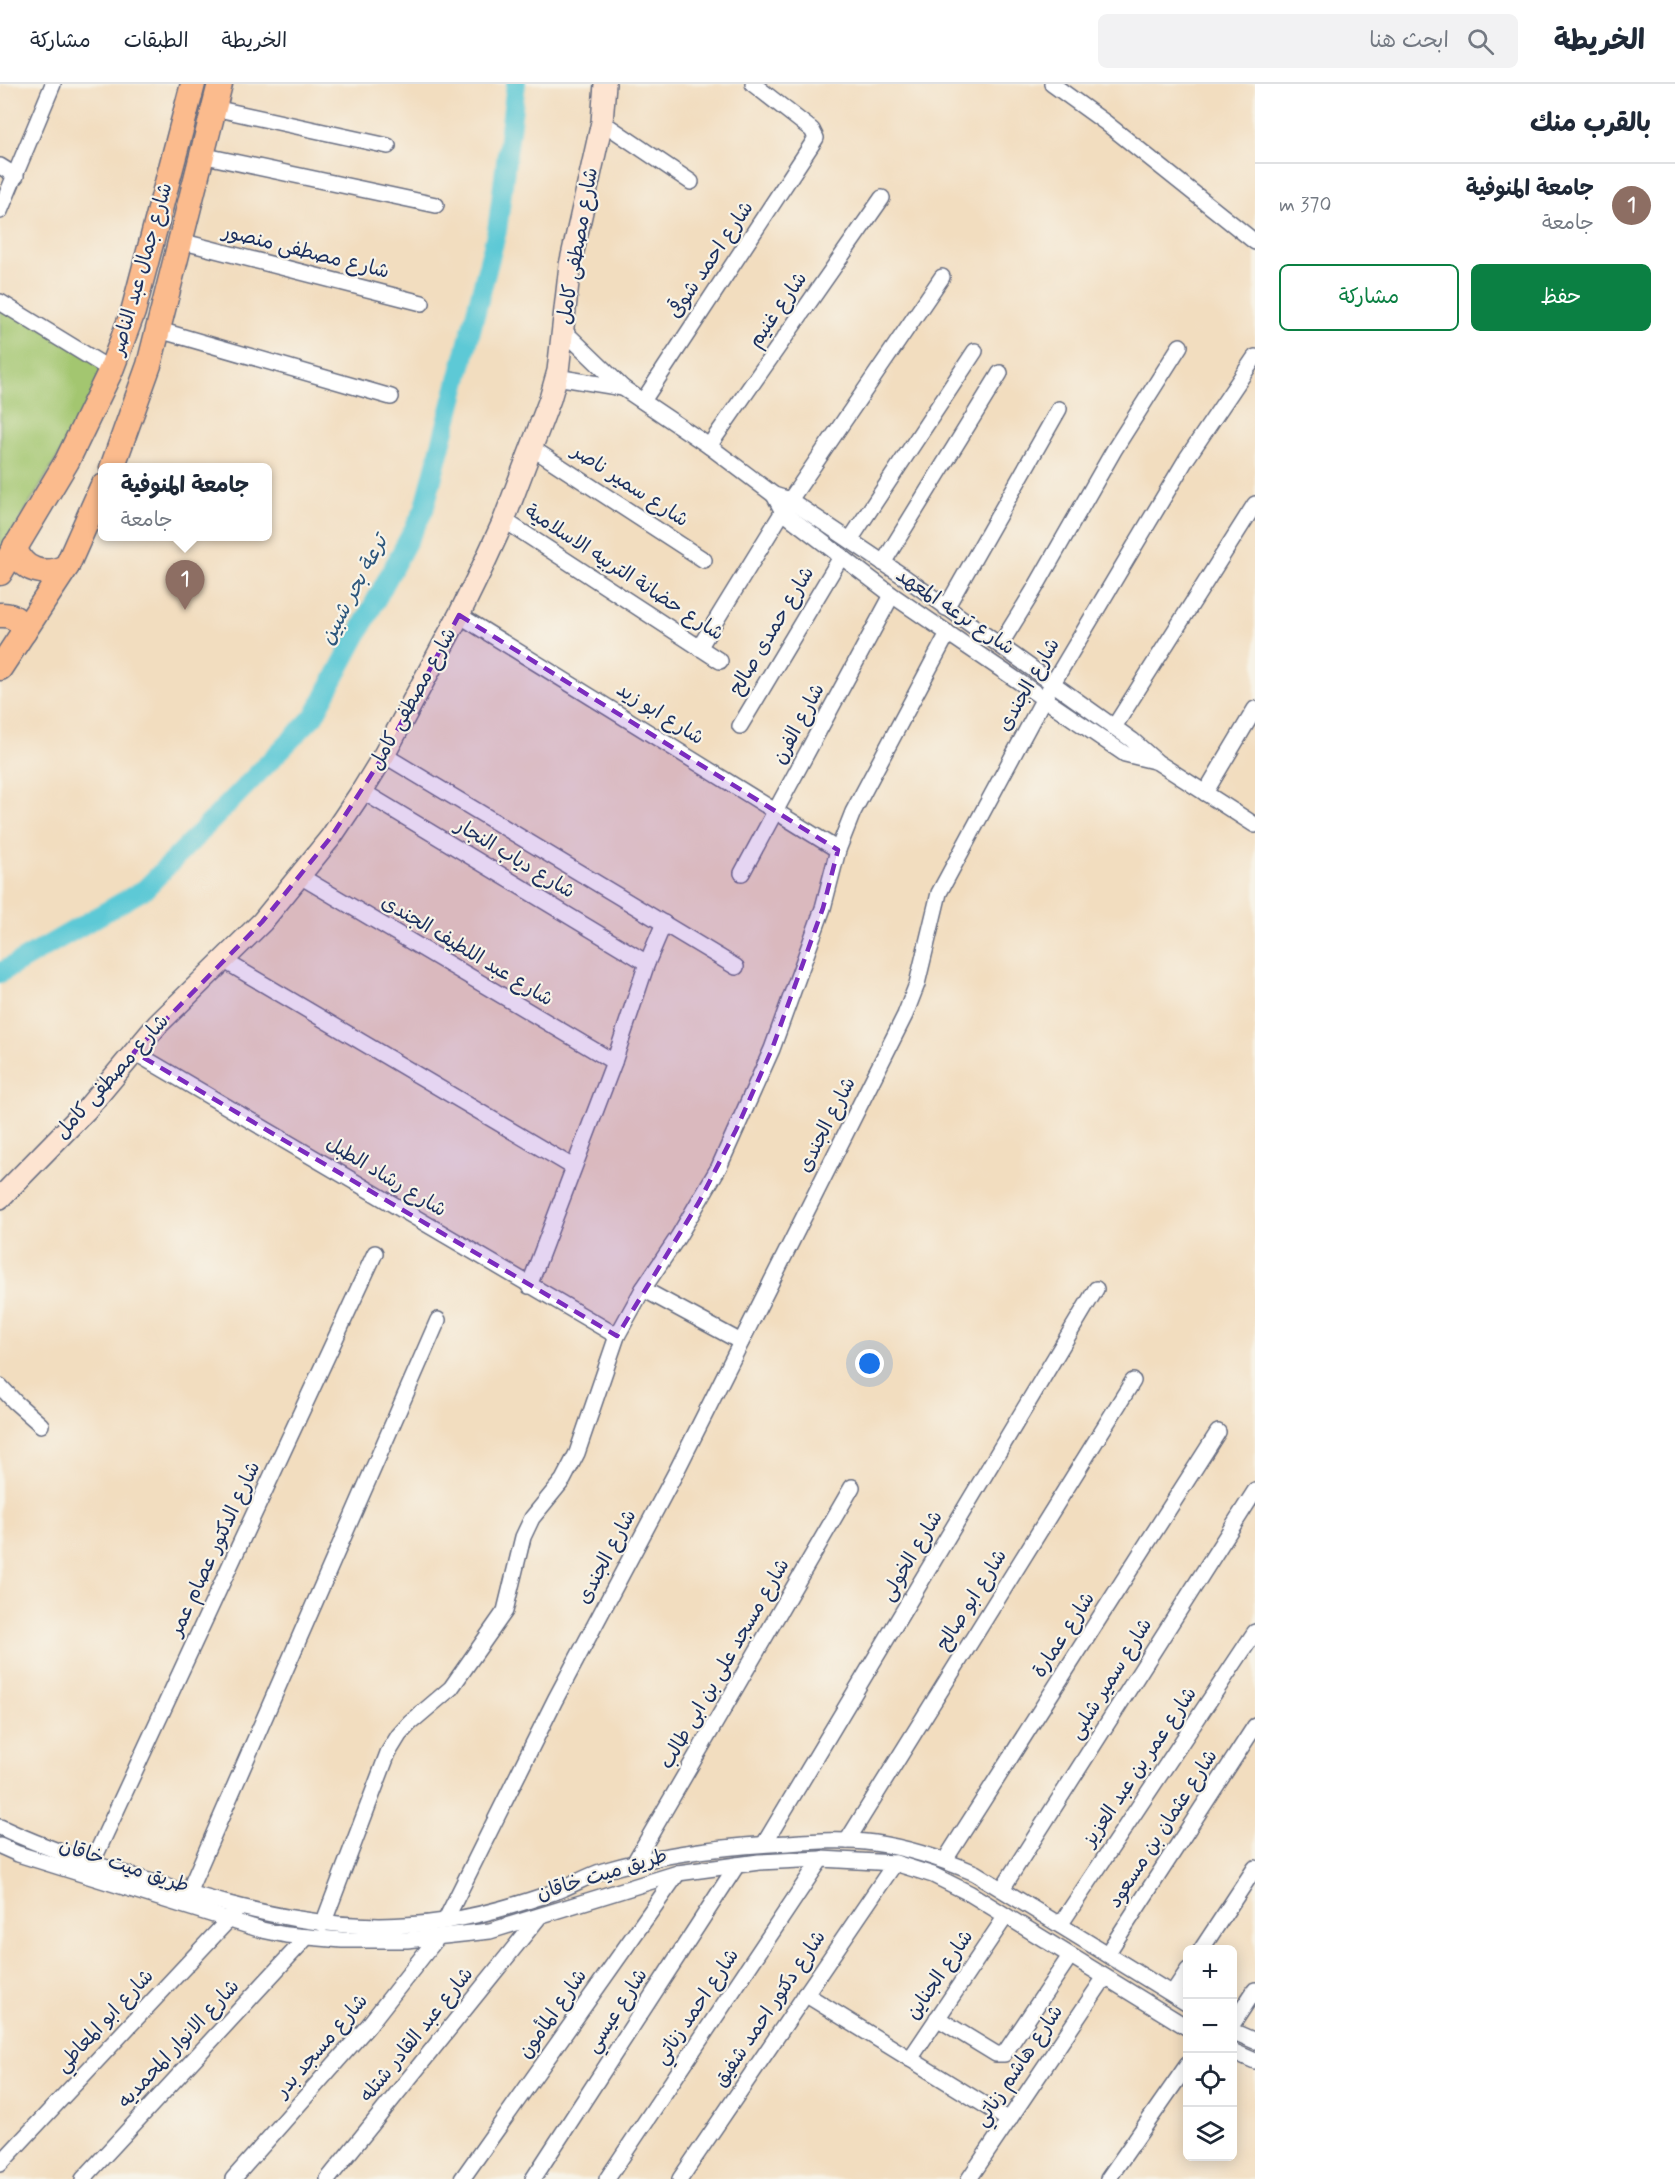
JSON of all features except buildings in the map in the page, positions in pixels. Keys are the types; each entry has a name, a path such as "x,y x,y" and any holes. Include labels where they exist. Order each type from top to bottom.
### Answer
{"main road":[{"name":"شارع جمال عبد الناصر","path":"0,573 67,461 111,370 133,312 193,84"},
{"name":"شارع جمال عبد الناصر","path":"114,463 159,330 220,84"},
{"name":"شارع مصطفى كامل","path":"0,1198 86,1110 158,1024 262,922 331,837 384,754 459,615 504,520 556,377 570,265 602,122 605,84"},
{"path":"0,668 67,566 98,497"},
{"path":"15,546 22,562 39,572 49,573 67,566"},
{"path":"0,615 7,615 18,621 24,632"}],"street":[{"path":"0,211 53,84"},
{"name":"شارع احمد شوقى","path":"643,401 816,138 812,130 753,84"},
{"path":"1052,84 1106,123 1255,242"},
{"path":"214,108 388,146"},
{"path":"602,122 691,182"},
{"path":"201,155 436,205"},
{"path":"0,166 16,176"},
{"name":"شارع غنيم","path":"709,446 882,198"},
{"name":"شارع مصطفى منصور","path":"180,241 422,303"},
{"path":"699,648 786,506 942,277"},
{"path":"0,302 111,370"},
{"name":"شارع ترعه المعهد","path":"562,329 623,388 709,446 774,495 841,557 892,595 1125,754 1157,762"},
{"path":"159,330 391,397"},
{"path":"1000,645 1114,450 1180,346"},
{"path":"849,540 975,351"},
{"name":"شارع الجندى","path":"445,1921 555,1700 676,1472 905,1015 917,984 939,893 1044,698 1187,458 1255,357"},
{"path":"883,563 1000,373"},
{"name":"شارع ترعه المعهد","path":"556,377 623,388"},
{"path":"946,608 1059,409"},
{"name":"شارع سمير ناصر","path":"532,448 704,560"},
{"path":"1114,727 1255,504"},
{"name":"شارع ترعه المعهد","path":"786,506 849,540 883,563 1132,740 1157,762 1255,825"},
{"name":"شارع حضانة التربيه الاسلامية","path":"504,520 720,661"},
{"name":"شارع حمدى صالح","path":"740,726 841,557"},
{"path":"915,610 923,591"},
{"name":"شارع الفرن","path":"742,873 892,595"},
{"name":"شارع ابو زيد","path":"459,615 838,850"},
{"path":"323,1924 388,1753 410,1723 450,1688 505,1611 523,1537 532,1518 563,1480 574,1460 617,1336 643,1289 678,1237 719,1167 772,1048 823,908 838,850 853,812 948,633"},
{"path":"1205,793 1255,710"},
{"path":"384,754 736,967"},
{"name":"شارع دياب النجار","path":"362,791 647,963"},
{"name":"شارع عبد اللطيف الجندى","path":"300,876 614,1062"},
{"path":"529,1286 614,1062 647,963 664,923"},
{"path":"223,960 573,1167"},
{"name":"شارع رشاد الطبل","path":"134,1052 617,1336"},
{"name":"شارع الدكتور عصام عمر","path":"92,1863 375,1253"},
{"path":"643,1289 741,1342"},
{"name":"شارع الخولى","path":"764,1844 1096,1289"},
{"path":"188,1893 438,1320"},
{"name":"شارع ابو صالح","path":"847,1841 1133,1381"},
{"path":"0,1386 41,1425"},
{"name":"شارع عمارة","path":"945,1860 1218,1432"},
{"name":"شارع مسجد على بن ابى طالب","path":"634,1863 852,1487"},
{"name":"شارع سمير شلبى","path":"1002,1889 1255,1491"},
{"name":"شارع عمر بن عبد العزيز","path":"1060,1925 1255,1632"},
{"name":"شارع عثمان بن مسعود","path":"1107,1954 1255,1726"},
{"name":"طريق ميت خاقان","path":"0,1827 47,1848 188,1893 323,1924 381,1925 445,1921 517,1904 559,1890 600,1872 663,1857 764,1844 847,1841 898,1847 945,1860 1002,1889 1183,2001"},
{"name":"طريق ميت خاقان","path":"0,1846 228,1921 262,1930 307,1937 376,1941 437,1938 490,1931 678,1873 737,1865 821,1859 895,1863 942,1880 1006,1916 1183,2025"},
{"name":"شارع احمد زناتي","path":"607,2179 821,1859"},
{"name":"شارع دكتور احمد شفيق","path":"680,2179 895,1863"},
{"name":"شارع عيسي","path":"533,2179 737,1865"},
{"path":"1204,1945 1255,1868"},
{"name":"شارع المأمون","path":"462,2179 678,1873"},
{"name":"شارع ابو المعاطي","path":"0,2164 241,1907"},
{"name":"شارع الجناين","path":"910,2059 1006,1916"},
{"name":"شارع عبد القادر شتله","path":"328,2179 539,1917"},
{"name":"شارع الانوار المحمديه","path":"83,2179 307,1937"},
{"name":"شارع مسجد بدر","path":"233,2179 368,2026 437,1938"},
{"path":"937,2018 996,2054 1004,2054 1070,1956"},
{"name":"شارع هاشم زناتي","path":"969,2179 1105,1977"},
{"path":"1172,1994 1183,1978"},
{"path":"1237,2019 1255,1990"},
{"path":"805,1994 1009,2120"},
{"path":"1237,2033 1255,2041"},
{"path":"1237,2053 1255,2061"},
{"path":"1108,2179 1183,2071"}],"highlighted area":[{"path":"459,615 838,850 823,908 772,1049 736,1130 699,1202 617,1336 134,1052 262,922 331,837 384,755"}],"green space":[{"path":"0,301 111,370 0,553"}],"waterway":[{"name":"ترعة بحر شبين","path":"0,973 145,889 314,716 424,510 497,231 516,84"}],"place":[{"name":"جامعة المنوفية","path":"185,610"}]}
